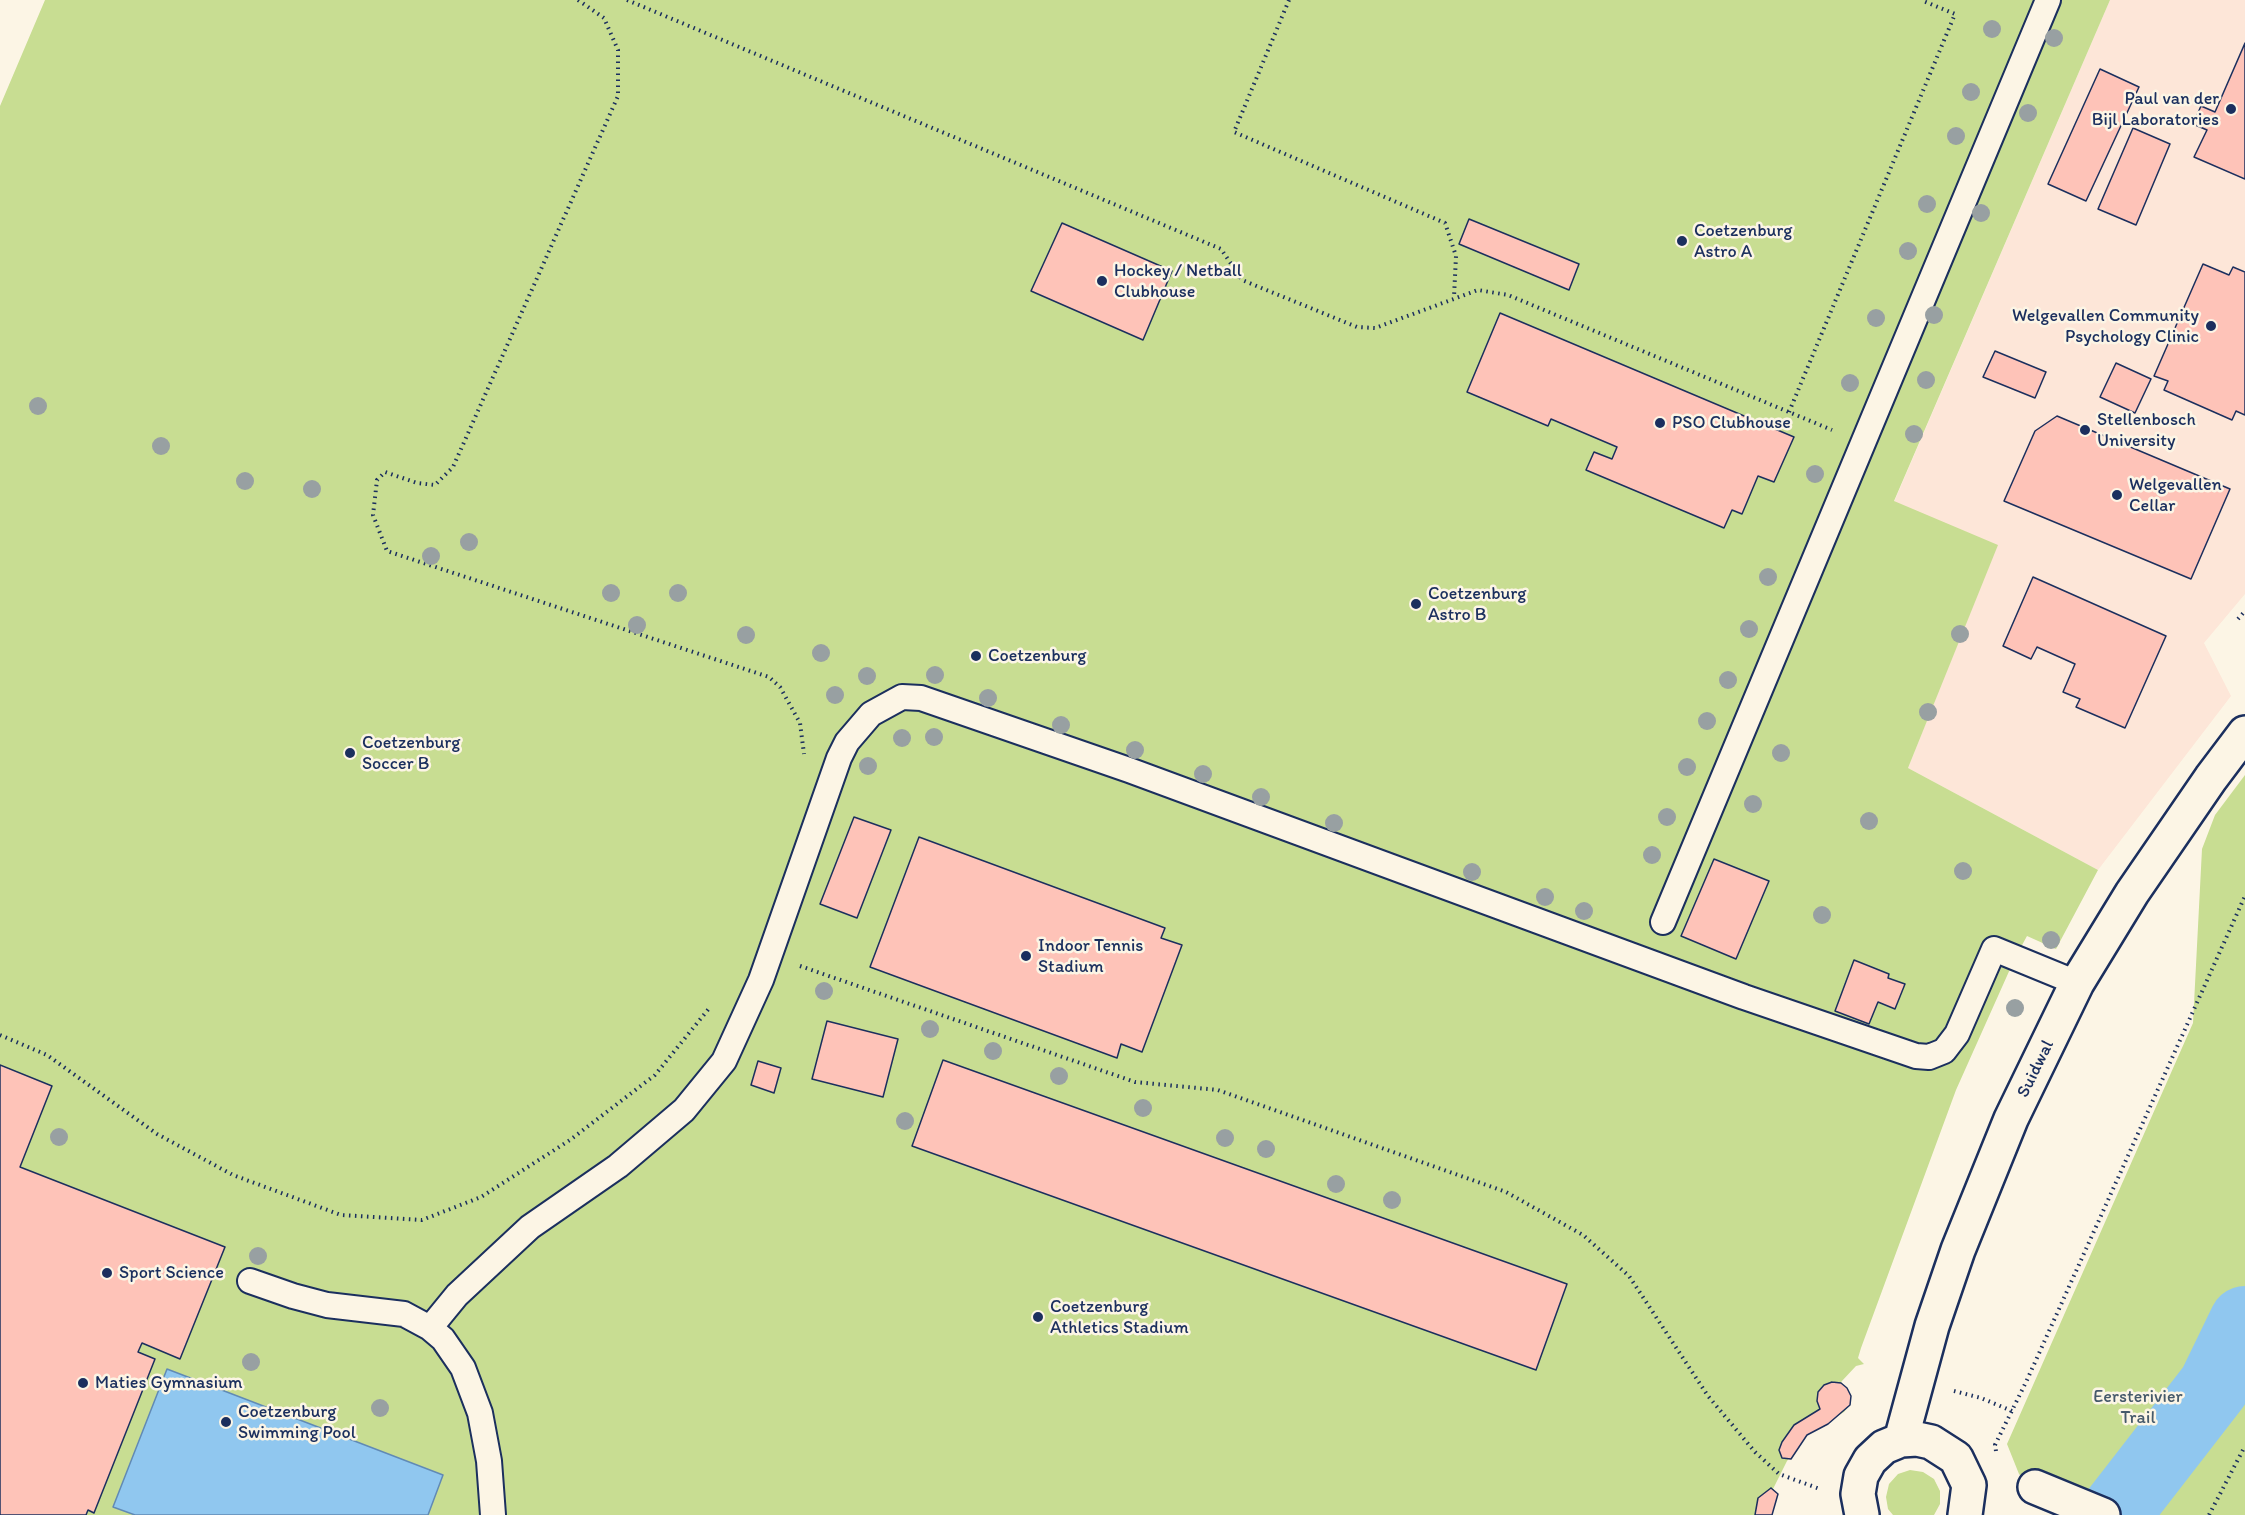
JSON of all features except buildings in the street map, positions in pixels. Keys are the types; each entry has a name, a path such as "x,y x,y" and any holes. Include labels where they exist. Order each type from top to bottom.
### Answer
{"street":[{"name":"Suidwal","path":"1901,1440 1932,1326 1958,1250 2011,1119 2077,983 2132,893 2211,778 2245,733"},
{"path":"1862,1515 1858,1494 1861,1476 1870,1460 1884,1447 1901,1440 1931,1442 1956,1458 1969,1485 1965,1515"},
{"path":"2035,1487 2103,1515"}],"lane":[{"path":"1663,922 2048,0"},
{"path":"430,1328 457,1294 530,1227 618,1166 684,1110 724,1061 761,980 839,758 847,742 871,714 902,697 921,698 1130,770 1744,997 1916,1056 1929,1057 1944,1051 1957,1034 1994,949 2077,983"},
{"path":"250,1281 327,1305 404,1314 430,1328 443,1339 463,1368 480,1413 489,1461 493,1515"}],"path":[{"path":"578,0 604,18 618,50 618,96 453,467 435,485 417,483 385,472 377,480 373,515 387,551 770,676 780,687 800,723 805,761"},
{"path":"627,0 1221,249 1242,280 1357,327 1375,328 1478,290 1508,295 1834,431"},
{"path":"1289,0 1234,132 1444,223 1456,256 1454,297"},
{"path":"1789,412 1954,14 1921,0"},
{"path":"2238,619 2245,611"},
{"path":"2035,1487 2014,1479 1999,1467 1995,1445 2245,896"},
{"path":"770,956 1135,1082 1218,1089 1506,1192 1583,1235 1629,1276 1708,1396 1755,1452 1779,1474 1827,1492"},
{"path":"0,1035 47,1055 157,1134 233,1175 341,1215 422,1220 481,1197 570,1140 655,1075 714,1002"},
{"path":"1951,1390 1981,1398 2012,1411"},
{"path":"2209,1515 2245,1446"}],"shaded area":[{"name":"Stellenbosch University","path":"2110,0 2245,0 2245,594 2204,643 2231,696 2098,870 1908,768 1997,545 1894,502"}],"green space":[{"name":"Coetzenburg","path":"45,0 2110,0 1894,501 1998,545 1908,768 2098,870 2056,949 2027,936 2015,958 1956,1090 1861,1348 1858,1358 1864,1364 1856,1366 1841,1382 1851,1396 1850,1405 1844,1412 1807,1435 1787,1461 1773,1489 1778,1494 1772,1515 0,1515 0,106"},
{"name":"Eersterivier Trail","path":"2245,775 2245,1515 2069,1515 2050,1507 2019,1474 2007,1444 2193,1023 2202,849 2215,815"},
{"path":"1910,1470 1923,1472 1934,1479 1940,1491 1940,1504 1934,1515 1893,1515 1888,1509 1886,1497 1889,1484 1898,1474"}],"water":[{"name":"Coetzenburg Swimming Pool","path":"167,1369 443,1475 428,1515 135,1515 113,1507"}],"waterway":[{"path":"2114,1515 2214,1386 2245,1322"}],"place":[{"name":"Paul van der Bijl Laboratories","path":"2231,109"},
{"name":"Coetzenburg Astro A","path":"1682,241"},
{"name":"Hockey / Netball Clubhouse","path":"1102,281"},
{"name":"Welgevallen Community Psychology Clinic","path":"2211,326"},
{"name":"PSO Clubhouse","path":"1660,423"},
{"name":"Stellenbosch University","path":"2085,430"},
{"name":"Welgevallen Cellar","path":"2117,495"},
{"name":"Coetzenburg Astro B","path":"1416,604"},
{"name":"Coetzenburg","path":"976,656"},
{"name":"Coetzenburg Soccer B","path":"350,753"},
{"name":"Indoor Tennis Stadium","path":"1026,956"},
{"name":"Sport Science","path":"107,1273"},
{"name":"Coetzenburg Athletics Stadium","path":"1038,1317"},
{"name":"Maties Gymnasium","path":"83,1383"},
{"name":"Coetzenburg Swimming Pool","path":"226,1422"}]}
